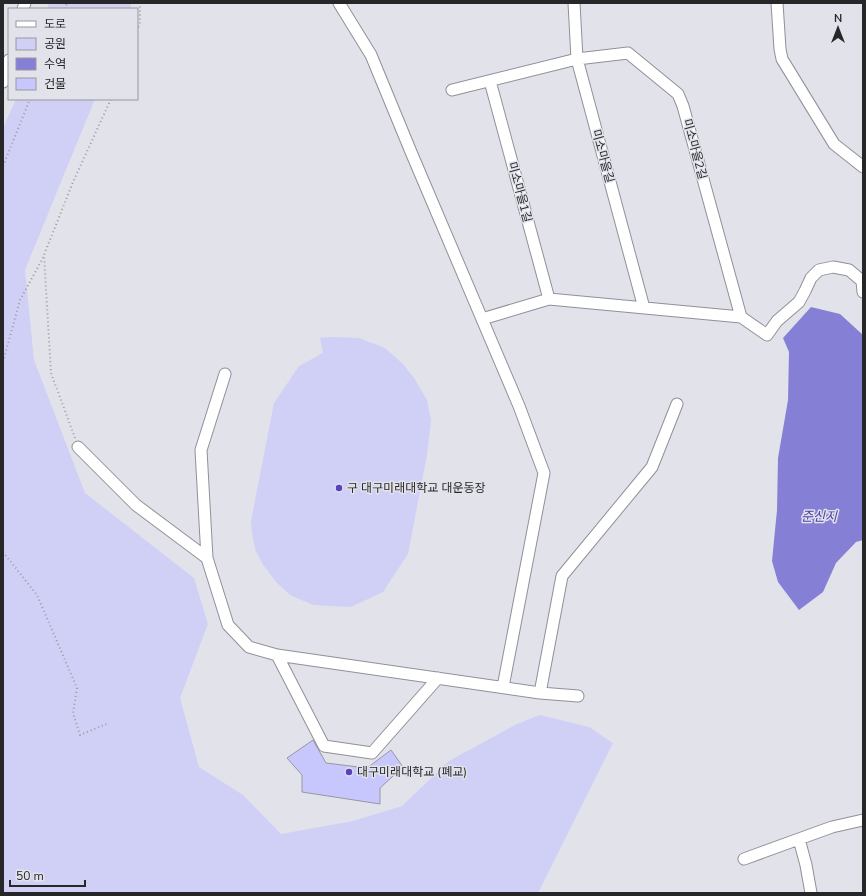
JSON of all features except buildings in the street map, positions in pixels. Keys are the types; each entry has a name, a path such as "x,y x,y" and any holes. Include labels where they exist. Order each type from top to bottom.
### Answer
{"street":[{"path":"340,3 372,55 414,159 519,406 544,473 503,687"},
{"name":"미소마을길","path":"574,3 577,60 644,308"},
{"path":"777,3 782,59 834,144 863,166"},
{"name":"미소마을2길","path":"577,60 628,53 678,94 683,106 741,317"},
{"path":"452,90 577,60"},
{"path":"3,82 8,64"},
{"name":"미소마을1길","path":"490,81 549,299"},
{"path":"482,319 549,299 741,317 768,335 777,321 799,302 811,278 819,270 833,267 849,270 862,284"},
{"path":"225,374 201,450 207,558 228,625 249,646 277,655 540,693 578,696"},
{"path":"540,693 562,576 652,467 676,404"},
{"path":"78,447 136,505 207,558"},
{"path":"277,655 324,746 372,753 438,678"},
{"path":"744,859 832,826 863,820"},
{"path":"799,839 811,893"}],"path":[{"path":"138,28 140,22 140,3"},
{"path":"3,166 30,100"},
{"path":"3,362 20,300 44,255 73,182 111,100"},
{"path":"44,255 51,373 78,447"},
{"path":"3,552 37,595 77,688 73,713 80,735 109,723"}],"green space":[{"path":"49,3 131,3 131,8 47,8"},
{"path":"16,100 95,100 25,270 34,360 85,493 194,578 208,624 180,698 199,767 243,795 281,834 353,821 402,806 449,761 517,724 540,715 589,727 613,743 538,893 3,893 3,128"},
{"name":"구 대구미래대학교 대운동장","path":"320,338 359,338 385,348 403,364 414,378 427,400 431,420 427,455 408,554 383,592 351,607 313,605 290,595 276,582 262,563 255,549 251,521 274,403 299,366 323,353"}],"water":[{"name":"준신지","path":"811,307 840,314 863,335 863,540 856,542 836,563 823,592 799,610 778,582 772,561 777,510 778,458 788,400 789,352 783,338"}],"place":[{"name":"구 대구미래대학교 대운동장","path":"339,488"},
{"name":"대구미래대학교 (폐교)","path":"349,772"}]}
